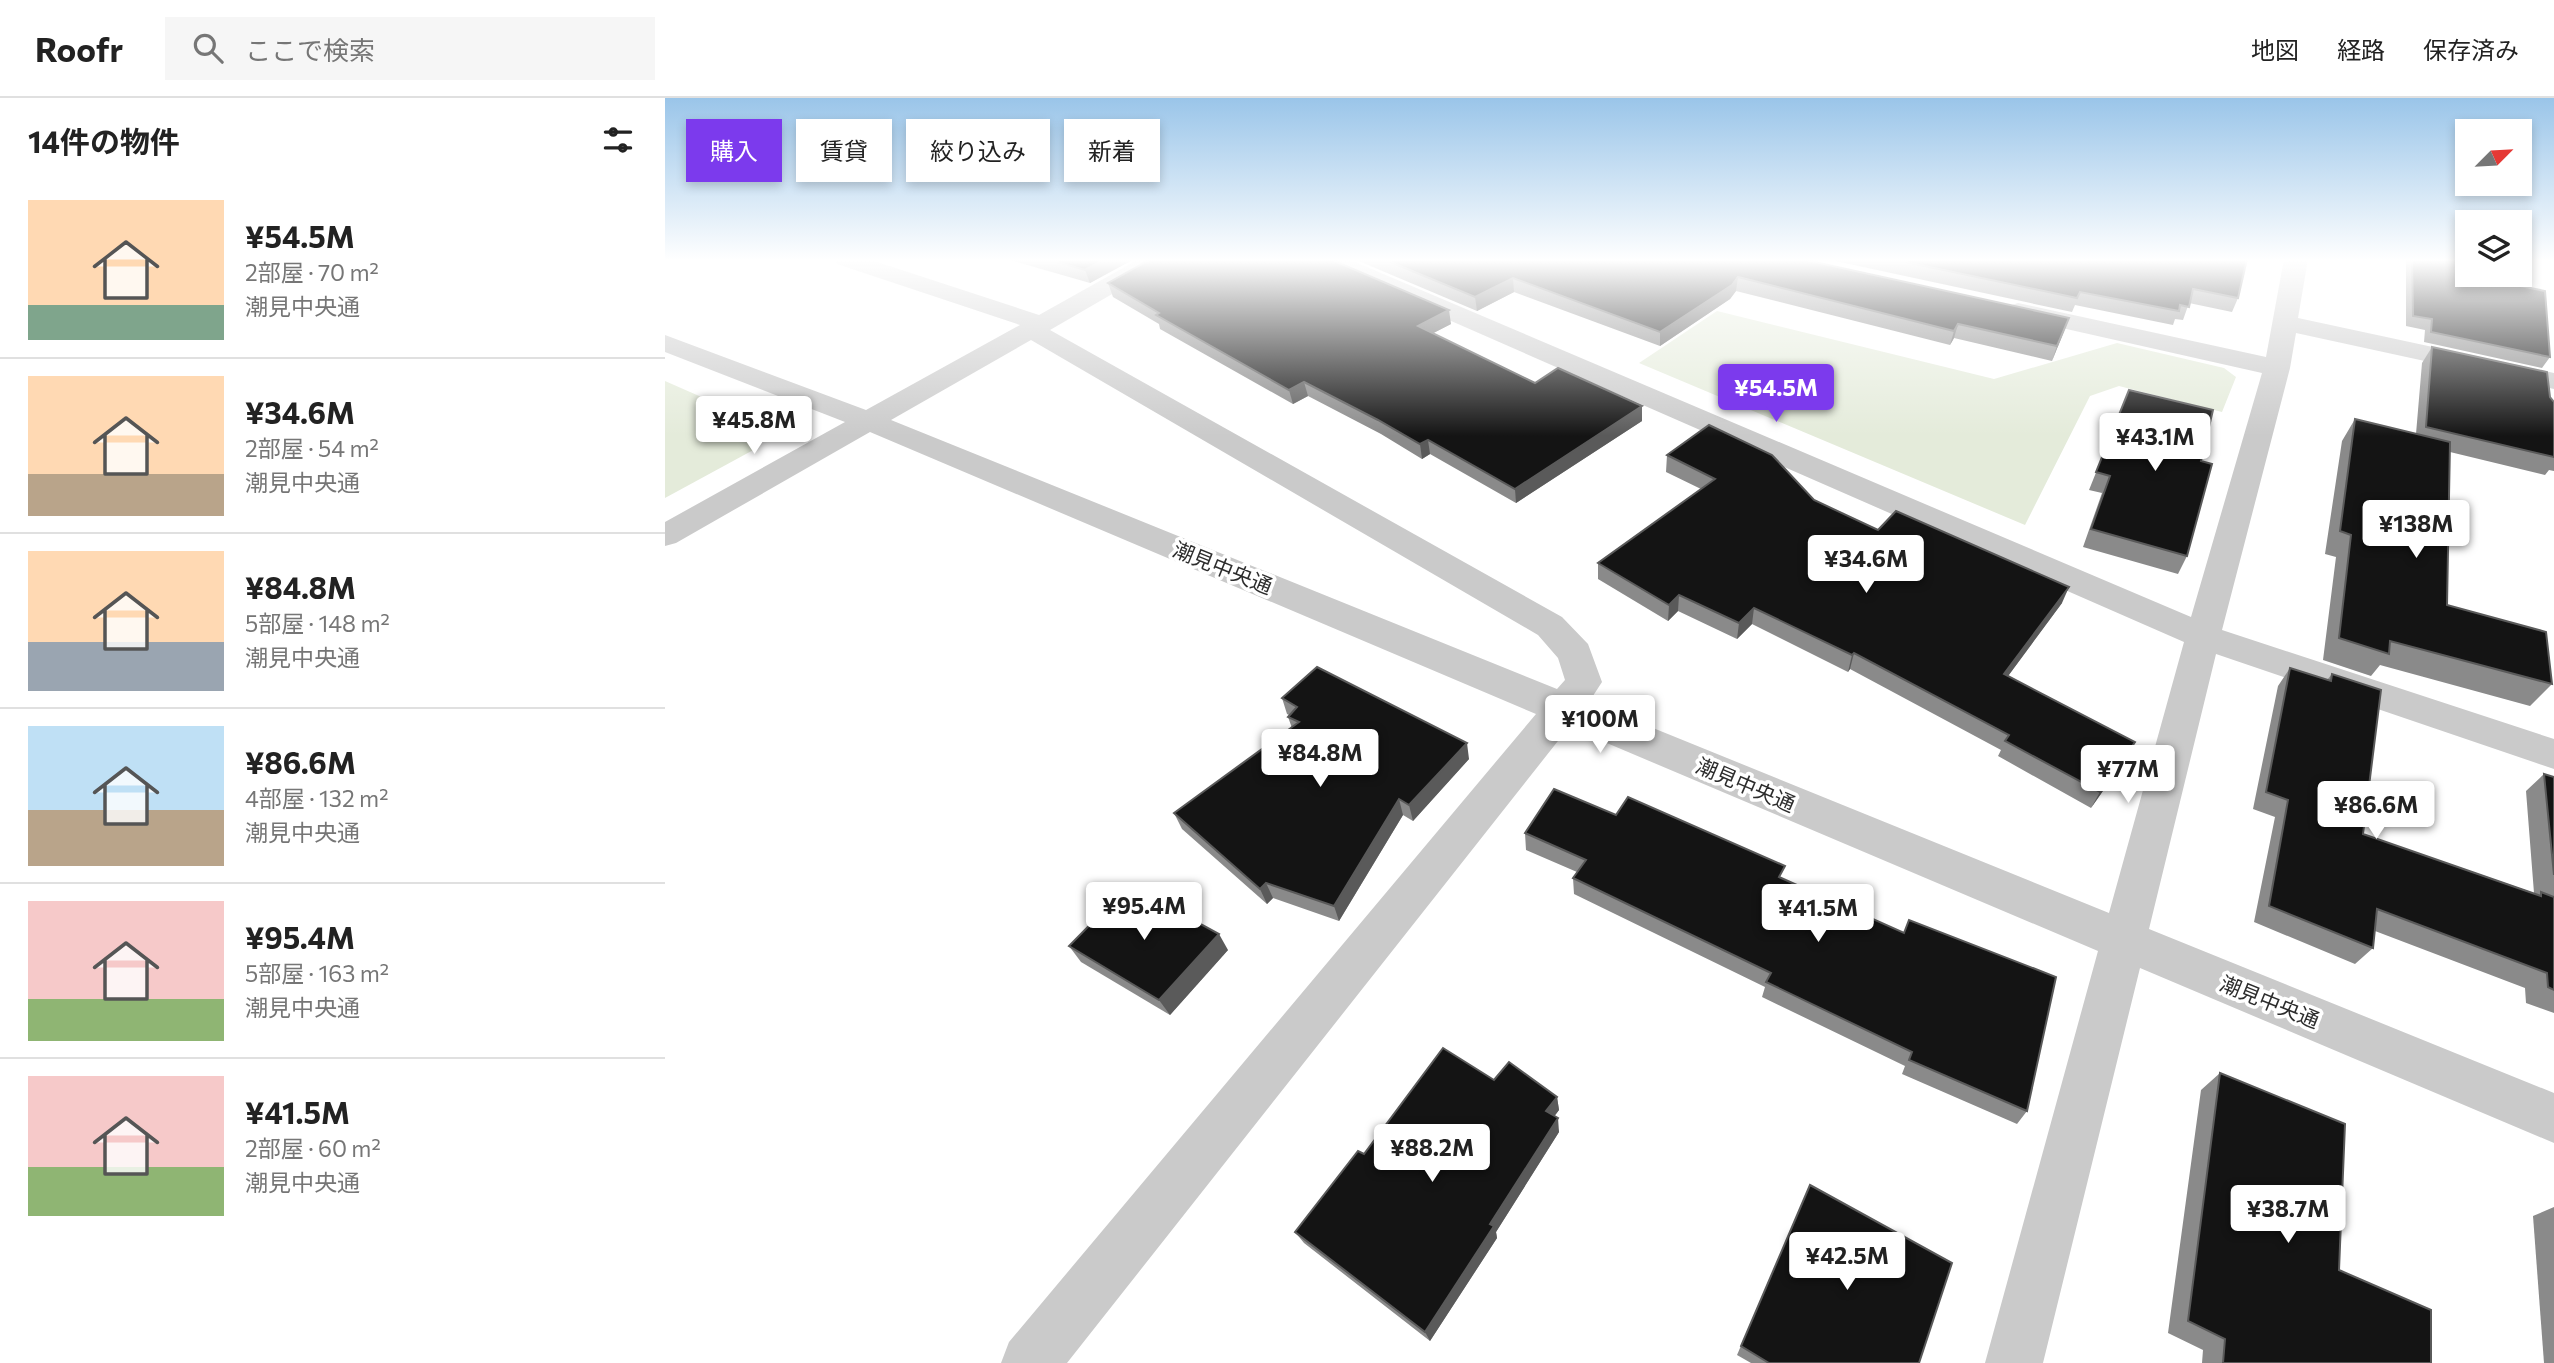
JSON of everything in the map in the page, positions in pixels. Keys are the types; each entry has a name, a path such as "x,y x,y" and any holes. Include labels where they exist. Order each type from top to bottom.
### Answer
{"street":[{"path":"1012,318 1037,327 1550,626 1575,653 1584,682 1030,1363"},
{"path":"665,536 1053,318"},
{"path":"1466,318 2203,636 2554,754"},
{"path":"2051,318 2277,368"},
{"path":"2014,1363 2203,636 2277,368 2285,318"},
{"path":"2284,323 2553,387"},
{"name":"潮見中央通","path":"665,343 868,421 2554,1118"}],"green space":[{"path":"1706,318 1746,318 1994,379 2117,343 2224,368 2236,377 2222,412 2119,386 2090,396 2025,525 1639,363"},
{"path":"665,381 765,425 757,448 665,498"}],"building":[{"path":"1161,318 1433,318 1418,326 1535,383 1558,368 1642,406 1515,489 1428,440 1420,444 1304,382 1289,390"},
{"path":"1622,318 1681,318 1660,332"},
{"path":"1902,318 2069,318 2057,346 1958,324 1954,331"},
{"path":"2426,318 2547,318 2550,357 2431,332 2432,319"},
{"path":"2432,347 2547,372 2550,397 2554,402 2554,457 2426,427"},
{"path":"2129,390 2213,410 2201,461 2212,464 2187,556 2091,529 2110,476 2096,472"},
{"path":"2355,419 2450,442 2447,605 2546,632 2552,684 2390,641 2389,654 2339,638 2351,535 2340,531"},
{"path":"1709,425 1772,455 1814,500 1878,530 1896,511 2069,587 2004,674 2135,742 2100,792 2005,741 2009,735 1854,653 1852,655 1754,608 1739,623 1679,595 1669,605 1598,563 1715,479 1667,455"},
{"path":"1317,667 1467,743 1409,805 1399,799 1334,906 1266,883 1260,889 1174,813 1299,722 1288,717 1297,707 1282,698"},
{"path":"2290,668 2331,681 2332,674 2381,690 2363,834 2541,896 2541,892 2554,897 2554,990 2548,987 2547,973 2377,909 2373,948 2269,906 2288,800 2266,792"},
{"path":"2544,774 2554,777 2554,875"},
{"path":"1554,789 1616,815 1628,797 1785,866 1779,877 1904,933 1909,920 2056,977 2027,1111 1909,1060 1912,1052 1766,982 1771,973 1573,878 1586,860 1525,833"},
{"path":"1129,885 1219,934 1159,1000 1069,946"},
{"path":"1443,1048 1494,1080 1509,1062 1557,1097 1546,1111 1558,1118 1490,1224 1494,1226 1425,1332 1295,1232 1358,1151 1364,1154"},
{"path":"2220,1073 2345,1124 2339,1270 2431,1310 2431,1363 2223,1363 2225,1339 2188,1321"},
{"path":"1810,1185 1952,1263 1919,1363 1769,1363 1741,1346"}]}
